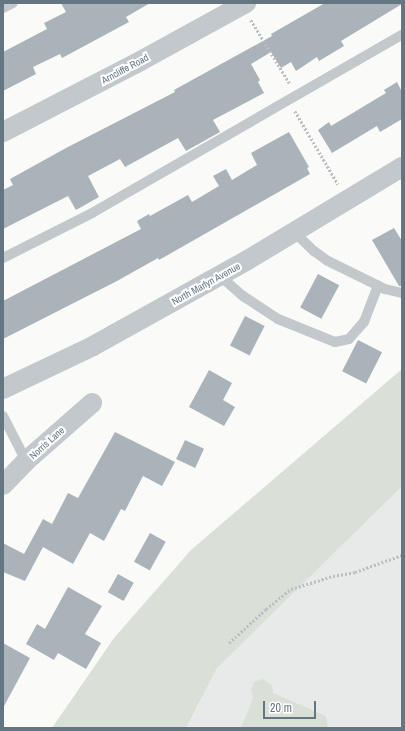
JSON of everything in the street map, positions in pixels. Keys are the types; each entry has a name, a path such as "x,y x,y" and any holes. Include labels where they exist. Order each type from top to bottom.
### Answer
{"street":[{"name":"Arncliffe Road","path":"3,132 135,64 243,4"},
{"name":"North Marlyn Avenue","path":"3,389 93,346 220,276 402,167"},
{"name":"Norris Lane","path":"3,485 26,461 92,403"}],"lane":[{"path":"3,8 12,3"},
{"path":"3,258 92,213 289,102 402,35"},
{"path":"294,232 314,251 328,261 394,293 402,293"},
{"path":"220,276 243,296 278,319 335,342 350,339 364,322 378,286"},
{"path":"3,416 26,461"}],"path":[{"path":"243,4 298,96"},
{"path":"289,102 348,200"},
{"path":"229,643 266,609 291,589 333,576 355,572 402,555"}],"shaded area":[{"path":"402,369 402,486 217,668 186,728 52,728 114,638 191,550"},
{"path":"402,482 402,728 186,728 217,668"},
{"path":"263,679 272,685 273,693 326,716 328,728 241,728 253,698 251,690 254,682"}],"building":[{"path":"61,3 150,3 126,17 129,22 62,58 60,54 33,67 36,74 3,91 3,52 47,29 44,23 66,12"},
{"path":"325,3 402,4 341,41 344,46 319,61 317,57 296,71 291,62 281,68 271,52 251,64 260,80 258,82 264,93 213,120 220,132 186,151 178,138 125,167 120,159 88,176 99,197 76,210 68,196 3,229 3,190 13,185 10,179 66,148 175,92 174,90 272,36 271,34"},
{"path":"397,82 402,92 402,119 380,132 377,126 332,153 318,130 329,122 331,126 386,93 384,90"},
{"path":"289,132 309,167 307,168 310,174 159,260 158,258 117,281 3,339 3,301 141,229 137,221 149,214 150,216 188,195 192,202 219,186 213,176 226,169 232,180 257,165 251,153"},
{"path":"394,228 402,241 402,286 399,286 372,240"},
{"path":"318,274 339,285 321,319 300,308"},
{"path":"245,316 265,326 250,355 230,345"},
{"path":"358,340 382,352 366,383 342,371"},
{"path":"209,370 232,383 223,400 235,407 224,426 189,407"},
{"path":"115,432 175,462 162,486 143,476 125,511 121,509 104,541 90,533 73,564 43,547 25,581 3,572 3,543 24,554 43,519 52,524 68,493 78,498"},
{"path":"185,440 204,449 195,468 176,459"},
{"path":"150,533 166,542 150,571 134,562"},
{"path":"118,574 134,583 124,601 108,592"},
{"path":"68,587 102,606 85,634 101,643 86,669 58,653 54,660 26,644 37,624 45,629"},
{"path":"3,643 30,658 3,708"}]}
